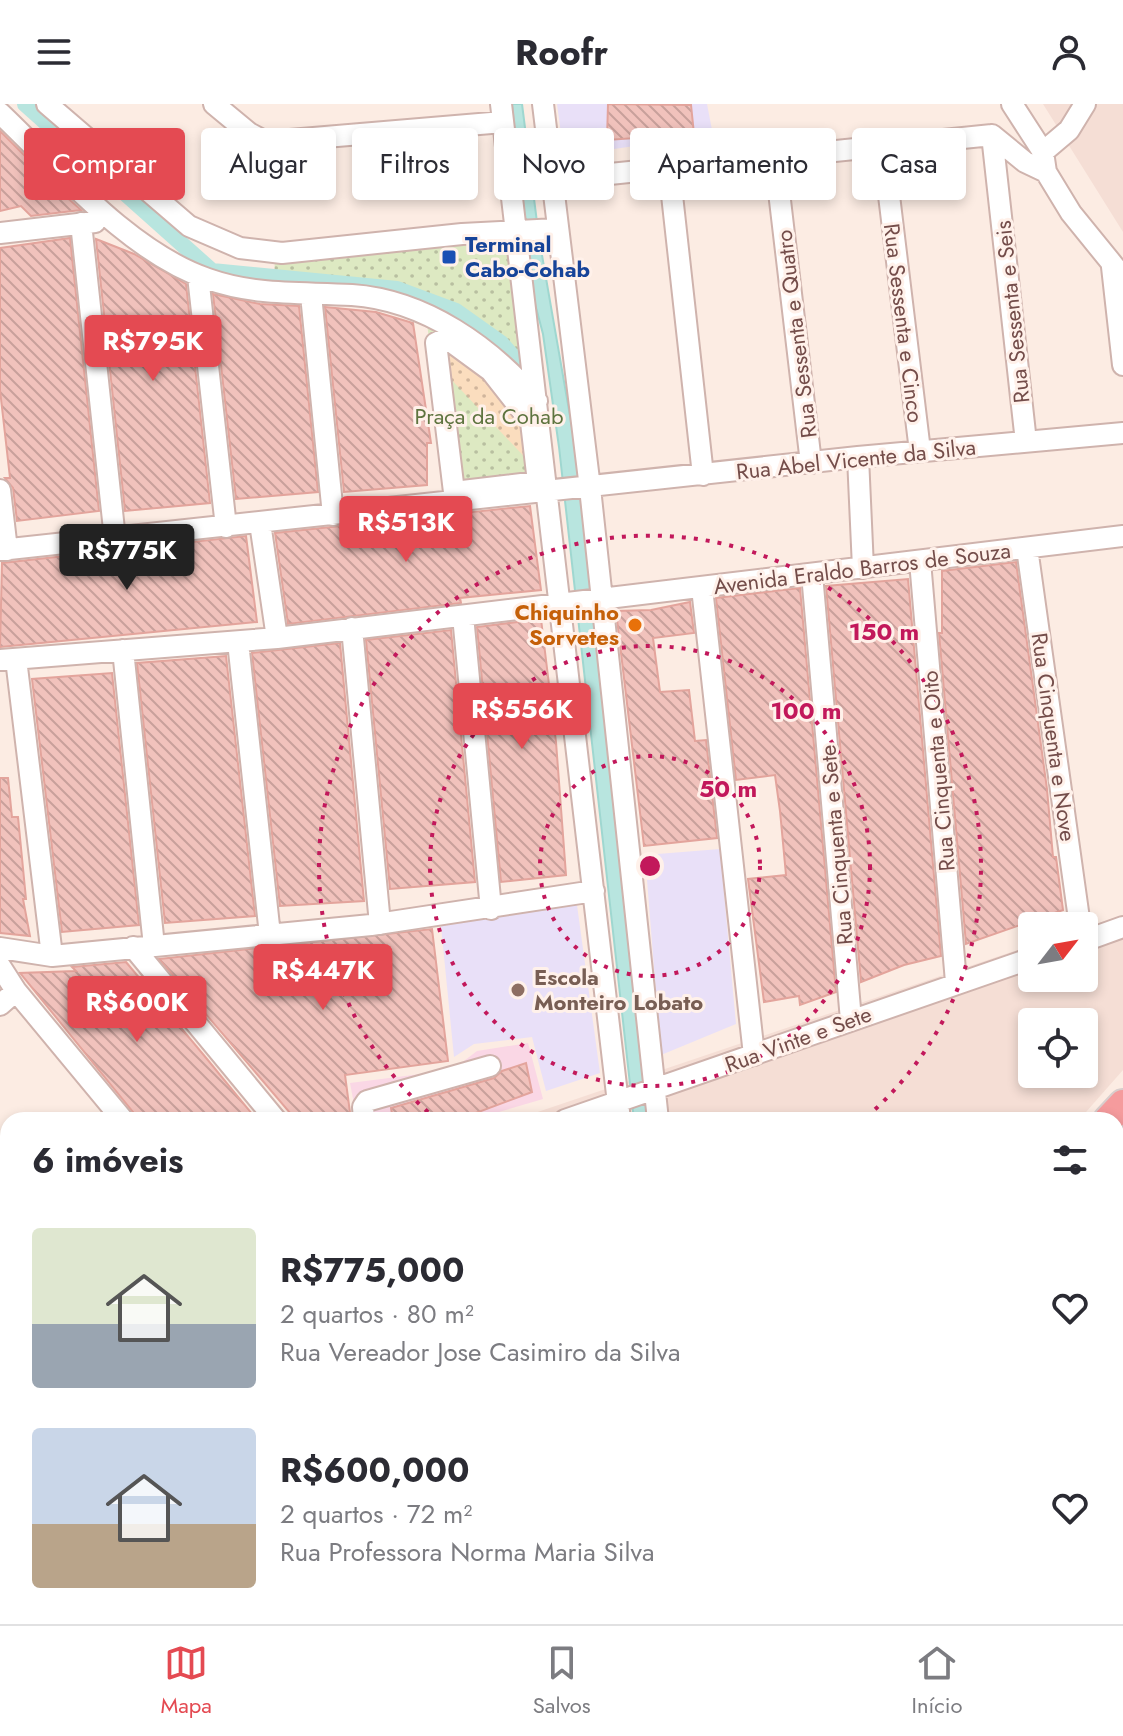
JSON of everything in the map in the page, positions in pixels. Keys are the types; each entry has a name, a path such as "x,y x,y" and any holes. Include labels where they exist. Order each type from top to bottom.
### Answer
{"street":[{"path":"47,104 189,226 240,248 282,253 533,230"},
{"path":"214,104 249,133 266,142 502,113 533,230 587,488 657,1112"},
{"path":"543,104 546,128"},
{"path":"1012,104 1071,213 1117,272 1123,365"},
{"path":"1045,162 1085,104"},
{"path":"0,113 115,221 157,254 198,276 254,291 375,298 420,311 483,350 537,401"},
{"path":"966,138 992,135 1025,162 1045,162"},
{"name":"Rua Sessenta e Seis","path":"992,135 1026,442"},
{"path":"544,200 533,230 537,401 568,604 594,891 623,1106"},
{"path":"673,200 703,475"},
{"name":"Rua Sessenta e Quatro","path":"780,200 811,463"},
{"name":"Rua Sessenta e Cinco","path":"890,200 920,451"},
{"path":"0,233 115,221"},
{"path":"81,223 115,539"},
{"path":"198,276 226,527"},
{"path":"311,295 333,515"},
{"path":"420,311 447,502"},
{"path":"438,341 451,341 474,356 508,389 535,432 549,488 454,492 438,341"},
{"name":"Rua Abel Vicente da Silva","path":"549,488 587,488 858,457 1123,433"},
{"path":"858,457 863,568"},
{"path":"0,490 3,550 333,515 549,488"},
{"path":"260,523 277,638"},
{"name":"Avenida Eraldo Barros de Souza","path":"352,628 1123,536"},
{"name":"Rua Cinquenta e Nove","path":"1027,548 1078,912"},
{"name":"Rua Cinquenta e Oito","path":"920,561 956,982"},
{"name":"Rua Cinquenta e Sete","path":"812,574 851,1020"},
{"path":"702,588 754,1055"},
{"path":"463,616 491,909"},
{"path":"52,956 8,660 238,642 352,628 380,924"},
{"path":"238,642 270,935"},
{"path":"123,650 144,946 270,1112"},
{"path":"0,948 52,956 380,924 594,891"},
{"path":"1098,936 1123,927"},
{"name":"Rua Vinte e Sete","path":"598,1112 623,1106 654,1089 1018,962"},
{"path":"0,966 8,998 115,1112"},
{"path":"363,1112 367,1101 490,1066"}],"shaded area":[{"path":"557,104 707,104 712,128 630,128 630,147 614,149 614,128 560,128"},
{"path":"1043,104 1123,104 1123,232"},
{"path":"720,849 736,1024 661,1055 645,855"},
{"name":"Escola Monteiro Lobato","path":"577,905 600,1073 546,1091 532,1037 474,1044 454,1057 441,926"},
{"path":"1123,915 1123,1070 1086,1112 538,1112 1018,950 1018,992 1098,992 1098,923"},
{"path":"528,1043 543,1099 499,1112 355,1112 350,1083 452,1070 477,1051"}],"green space":[{"name":"Praça da Cohab","path":"506,239 546,482 449,499 425,307 369,280 274,283 275,254"}],"sand":[{"path":"442,345 481,372 523,422 533,466 446,374"}],"water":[{"path":"512,104 522,104 525,128 514,128"},
{"path":"521,200 534,200 581,479 651,1112 633,1112 559,447 543,334 534,300"}],"building":[{"path":"608,104 691,105 693,128 630,128 630,138 614,140 614,128 607,128"},
{"path":"0,131 24,155 24,200 70,200 81,210 31,216 21,206 0,211"},
{"path":"70,238 99,511 17,521 13,488 5,478 10,478 0,390 0,248"},
{"path":"96,239 134,254 186,284 210,503 125,511"},
{"path":"213,294 260,304 299,306 318,492 236,499"},
{"path":"325,307 376,312 413,323 431,443 427,443 427,485 344,492"},
{"path":"530,506 541,590 460,598 461,603 288,624 275,533"},
{"path":"246,536 257,622 0,647 2,563"},
{"path":"1016,562 1047,789 1053,857 1056,857 1063,910 1018,912 1018,926 966,944 939,633 942,633 942,571"},
{"path":"908,579 941,956 904,965 861,982 826,586"},
{"path":"800,588 836,992 800,1005 799,996 764,1002 748,879 786,875 780,811 775,775 736,780 716,598"},
{"path":"690,602 694,633 653,638 660,692 689,690 695,741 706,740 717,838 644,846 616,611 651,610"},
{"path":"541,619 556,742 566,875 501,882 477,627"},
{"path":"451,630 475,882 390,889 366,640"},
{"path":"340,643 364,901 280,906 252,653"},
{"path":"226,656 255,916 165,923 137,663"},
{"path":"112,673 139,925 62,932 32,679"},
{"path":"0,778 8,778 12,817 18,817 26,899 23,899 30,936 0,933"},
{"path":"432,929 448,1061 345,1075 350,1112 289,1112 159,959"},
{"path":"126,962 250,1112 133,1112 20,973 76,971 72,967"},
{"path":"526,1063 532,1092 478,1112 392,1112 391,1108 494,1078 502,1071"}],"waterway":[{"path":"25,104 212,271 397,289 456,311 501,343 522,367"}],"place":[{"name":"Terminal Cabo-Cohab","path":"449,257"},
{"name":"Chiquinho Sorvetes","path":"635,625"},
{"name":"Escola Monteiro Lobato","path":"518,990"}]}
